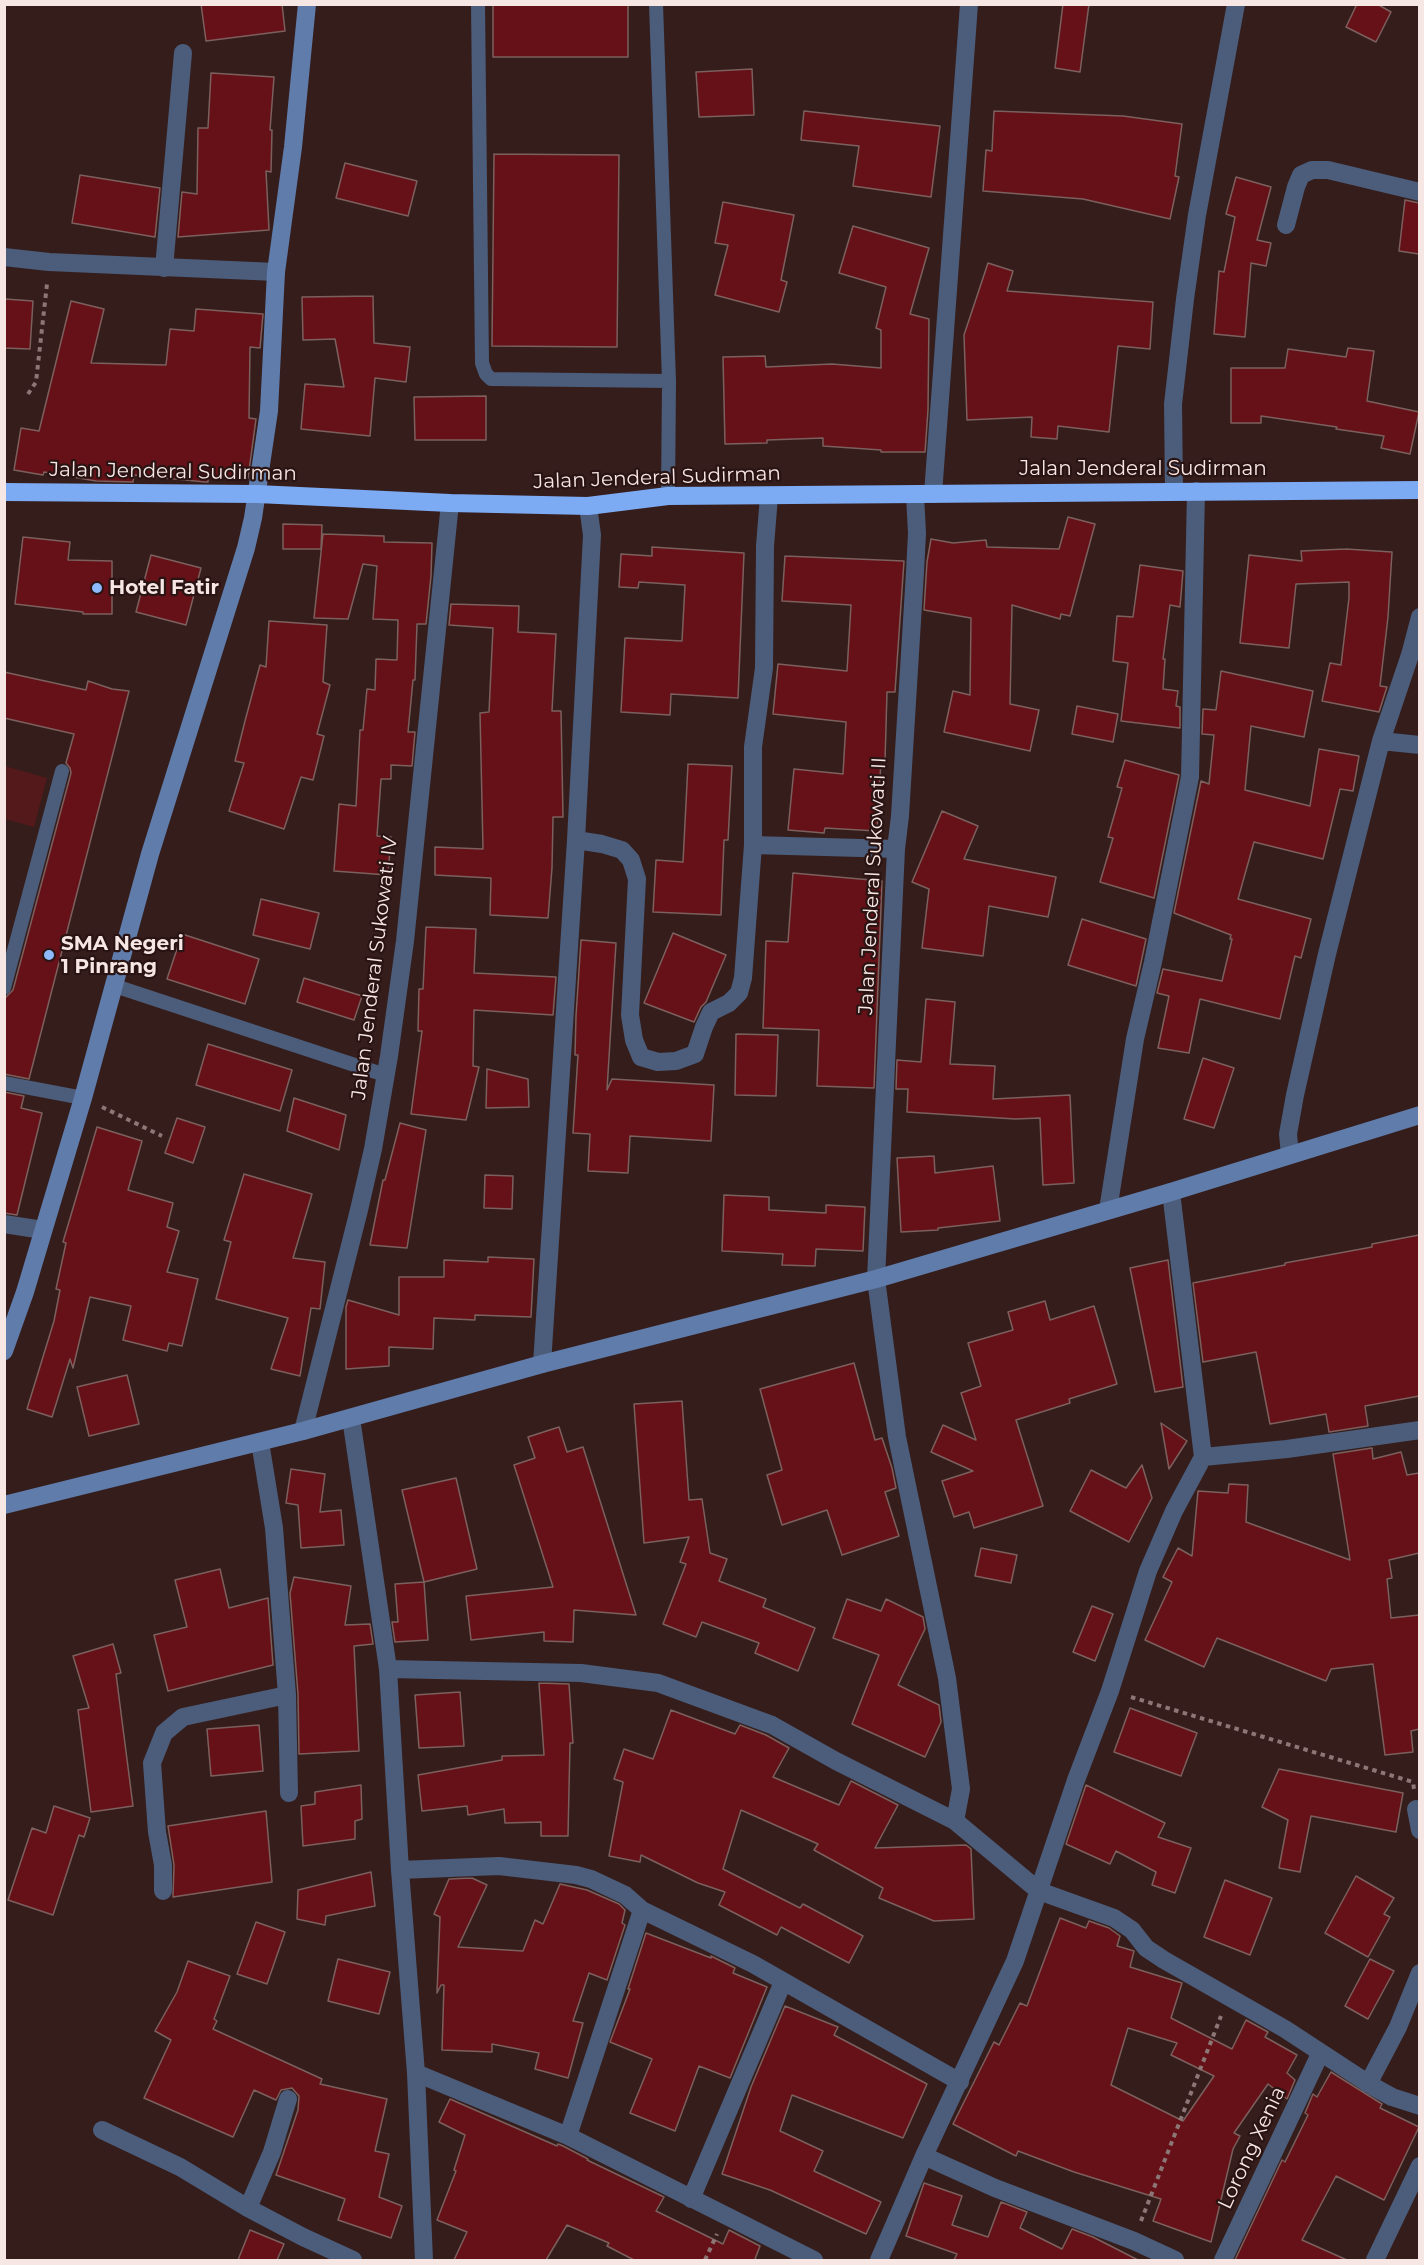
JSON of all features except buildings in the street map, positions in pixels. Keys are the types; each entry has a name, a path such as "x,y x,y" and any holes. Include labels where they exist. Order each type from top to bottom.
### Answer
{"highway":[{"name":"Jalan Jenderal Sudirman","path":"4,492 257,494 450,503 588,506 668,496 915,495 1174,490 1419,490"}],"street":[{"path":"4,1351 83,1098 150,854 246,548 257,494 268,411 276,272 293,147 307,4"},
{"path":"933,494 969,4"},
{"path":"1174,490 1173,404 1185,299 1197,215 1236,4"},
{"path":"164,268 183,53"},
{"path":"1286,225 1301,175 1312,170 1339,172 1419,192"},
{"path":"4,257 49,262 276,272"},
{"path":"1108,1210 1135,1039 1156,951 1190,777 1196,491"},
{"name":"Jalan Jenderal Sukowati II","path":"915,495 915,572 896,849 876,1279 897,1437 947,1678 961,1789 955,1821"},
{"path":"576,840 622,850 631,860 637,879 630,1015 634,1040 641,1057 658,1062 676,1061 695,1054 711,1012 729,1003 739,993 743,978 753,845 753,747 764,668 765,546 769,496"},
{"name":"Jalan Jenderal Sukowati IV","path":"303,1431 373,1149 385,1075 405,941 450,503"},
{"path":"542,1364 576,840 592,535 588,506"},
{"path":"1290,1155 1288,1134 1295,1095 1327,954 1381,741 1410,655 1419,617"},
{"path":"1381,741 1419,745"},
{"path":"753,845 896,849"},
{"path":"4,1505 303,1431 542,1364 876,1279 1171,1192 1419,1115"},
{"path":"879,2260 924,2156 1015,1961 1076,1780 1110,1691 1148,1570 1174,1511 1203,1457 1171,1192"},
{"path":"4,1224 43,1230"},
{"path":"351,1418 388,1669 400,1870 416,2073 424,2260"},
{"path":"1203,1457 1287,1449 1419,1430"},
{"path":"260,1442 274,1528 287,1695 289,1793"},
{"path":"388,1669 581,1673 658,1683 772,1725 836,1761 955,1821 1039,1891 1114,1918 1132,1930 1146,1948 1155,1954 1285,2029 1368,2084 1392,2097 1419,2106"},
{"path":"163,1891 163,1865 157,1832 152,1763 164,1733 183,1717 287,1695"},
{"path":"1416,1809 1419,1830"},
{"path":"400,1870 499,1866 576,1875 591,1879 626,1895 642,1910 705,1939 960,2082"},
{"path":"568,2136 642,1910"},
{"path":"1368,2084 1398,2027 1419,1973"},
{"path":"692,2199 783,1982"},
{"name":"Lorong Xenia","path":"1223,2260 1320,2054"},
{"path":"416,2073 568,2136 814,2260"},
{"path":"248,2208 272,2152 288,2099"},
{"path":"102,2130 180,2167 248,2208 353,2260"},
{"path":"924,2156 995,2188 1134,2241 1175,2260"},
{"path":"1375,2260 1419,2166"}],"lane":[{"path":"478,4 482,363 486,374 491,379 669,381"},
{"path":"656,4 669,381 668,496"},
{"path":"4,988 62,771"},
{"path":"115,986 385,1075"},
{"path":"4,1083 83,1098"}],"path":[{"path":"28,394 36,382 49,262"},
{"path":"83,1098 162,1136"},
{"path":"1110,1691 1413,1782 1416,1809"},
{"path":"1134,2241 1228,1995"}],"shaded area":[{"path":"5,766 47,778 34,827 5,819"}],"place":[{"name":"Hotel Fatir","path":"97,588"},
{"name":"SMA Negeri 1 Pinrang","path":"49,955"}]}
